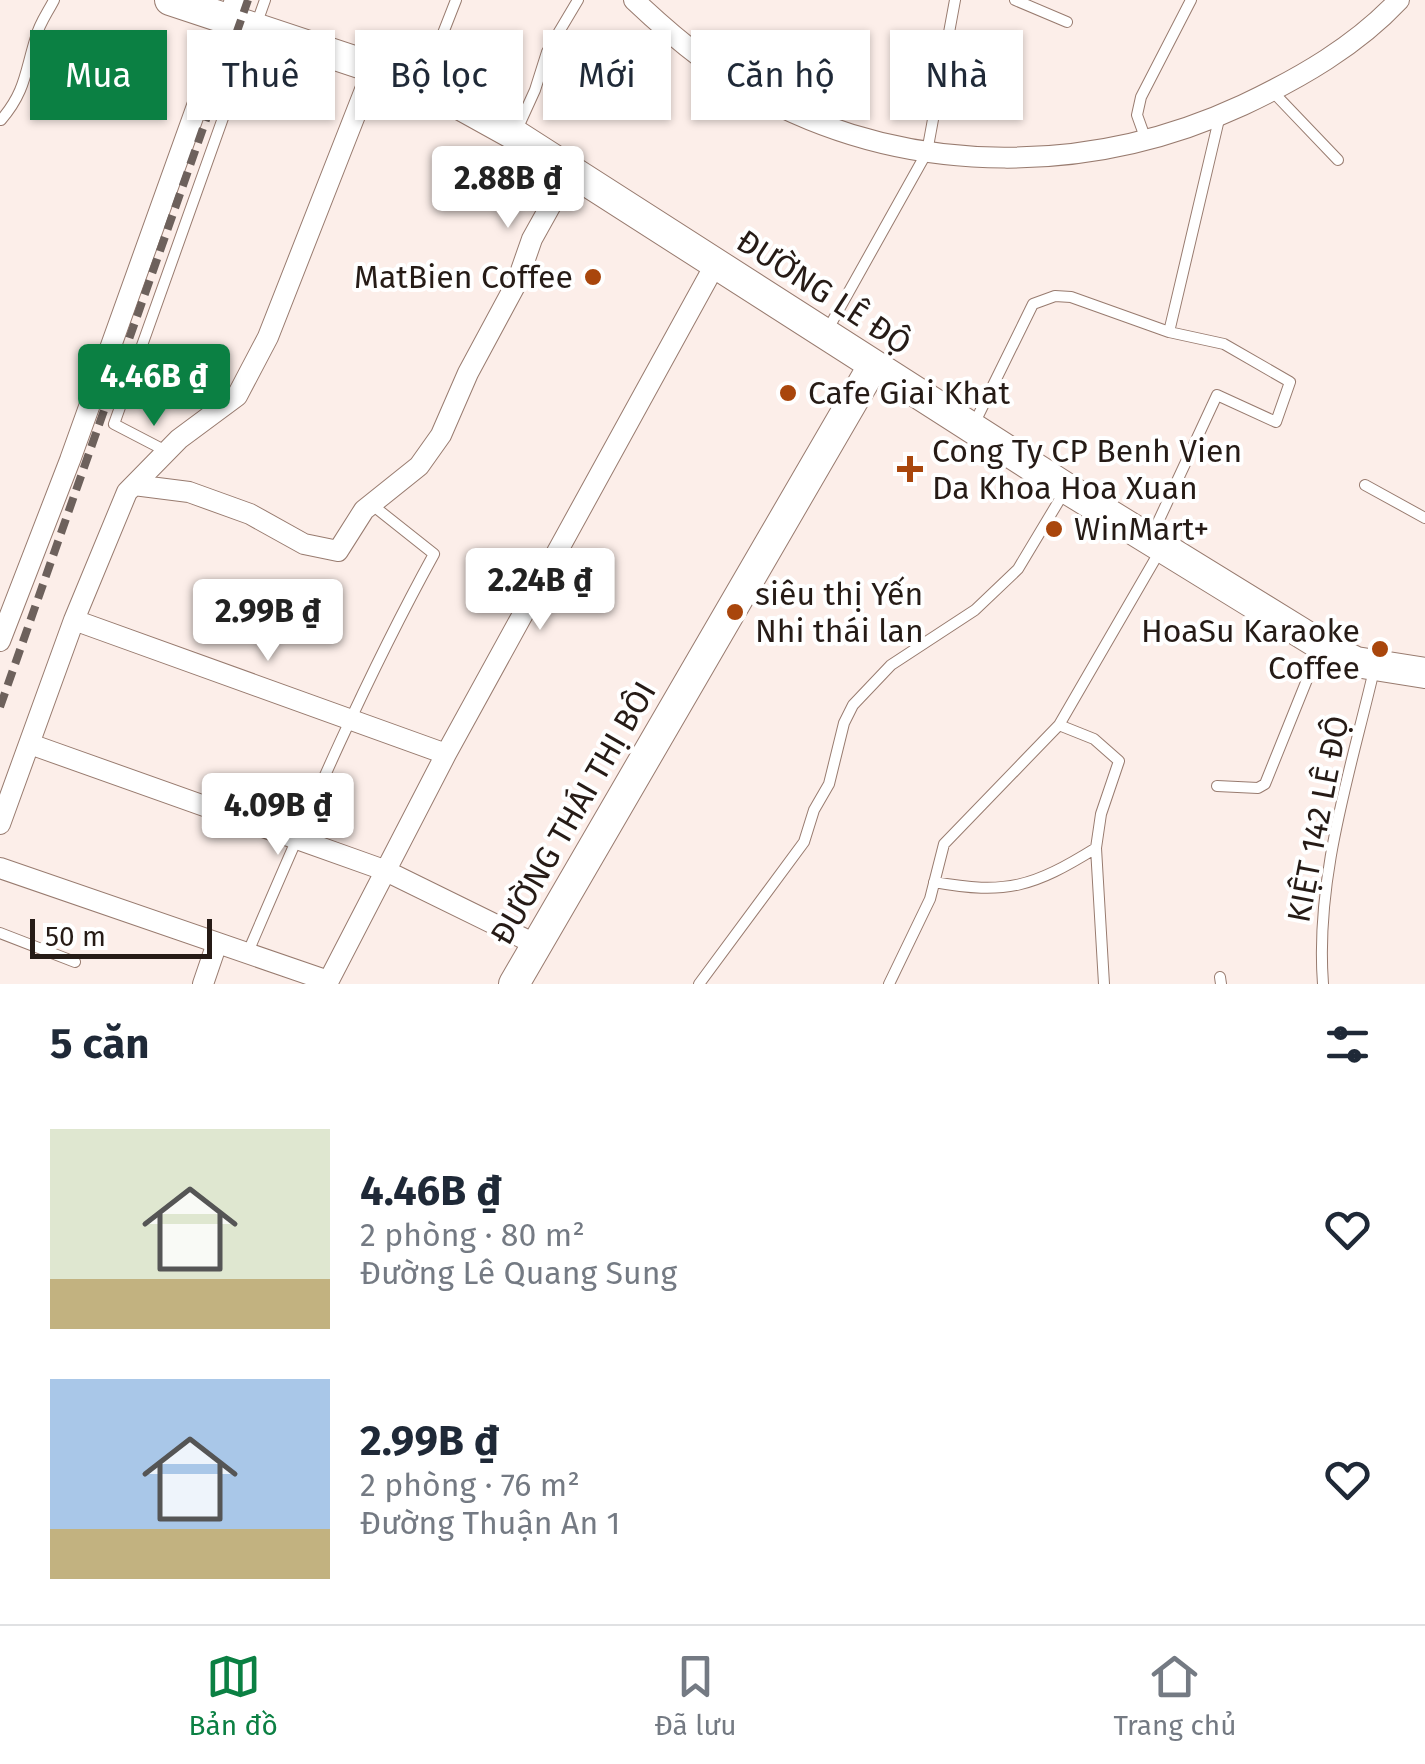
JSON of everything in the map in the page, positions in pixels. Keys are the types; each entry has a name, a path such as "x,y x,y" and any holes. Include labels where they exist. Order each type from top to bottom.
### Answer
{"street":[{"name":"ĐƯỜNG LÊ ĐỘ","path":"170,0 246,11 355,59"},
{"path":"634,0 676,39 764,98 850,135 927,152 1014,157 1088,154 1146,140 1220,115 1272,91 1344,48 1381,20 1399,0"},
{"path":"0,641 117,326 246,11"},
{"path":"0,824 104,544 134,485 166,452 237,396 268,337 355,115"},
{"name":"ĐƯỜNG LÊ ĐỘ","path":"488,120 572,169 874,366 1321,645 1356,662 1425,672"},
{"path":"134,485 189,492 250,514 304,544 338,551 371,504 419,466 441,435 517,282 529,246 572,169"},
{"path":"0,868 327,982 446,754 716,263"},
{"name":"ĐƯỜNG THÁI THỊ BÔI","path":"514,984 874,366"},
{"path":"74,620 446,754"},
{"path":"30,744 384,870 537,945"},
{"path":"203,984 217,943"}],"lane":[{"path":"0,120 14,104 28,74 36,36 54,0"},
{"path":"444,30 456,0"},
{"path":"515,135 547,52 578,0"},
{"path":"824,334 927,152 955,0"},
{"path":"1015,0 1067,22"},
{"path":"1146,140 1137,115 1140,98 1190,0"},
{"path":"166,452 114,424 246,11"},
{"path":"1272,91 1338,160"},
{"path":"1169,332 1220,115"},
{"path":"889,984 930,899 944,844 1059,725 1156,544 1217,396 1276,422 1290,382 1224,344 1169,332 1071,297 1044,298 1032,304 972,428"},
{"path":"1365,485 1425,518"},
{"path":"699,984 804,842 814,810 830,784 844,723 853,705 891,665 974,610 1018,570 1066,488"},
{"path":"247,953 348,720 434,554 371,504"},
{"path":"1218,786 1258,788 1264,784 1321,645"},
{"name":"KIỆT 142 LÊ ĐỘ","path":"1322,984 1320,942 1325,886 1375,664"},
{"path":"1059,725 1094,738 1119,761 1101,814 1096,848 1104,984"},
{"path":"934,882 978,890 1008,889 1045,878 1096,848"},
{"path":"0,933 75,962"}],"railway":[{"path":"0,707 248,0"}],"place":[{"name":"MatBien Coffee","path":"593,277"},
{"name":"Cafe Giai Khat","path":"788,393"},
{"name":"Cong Ty CP Benh Vien Da Khoa Hoa Xuan","path":"910,469"},
{"name":"WinMart+","path":"1054,529"},
{"name":"siêu thị Yến Nhi thái lan","path":"735,612"},
{"name":"HoaSu Karaoke Coffee","path":"1380,649"}]}
